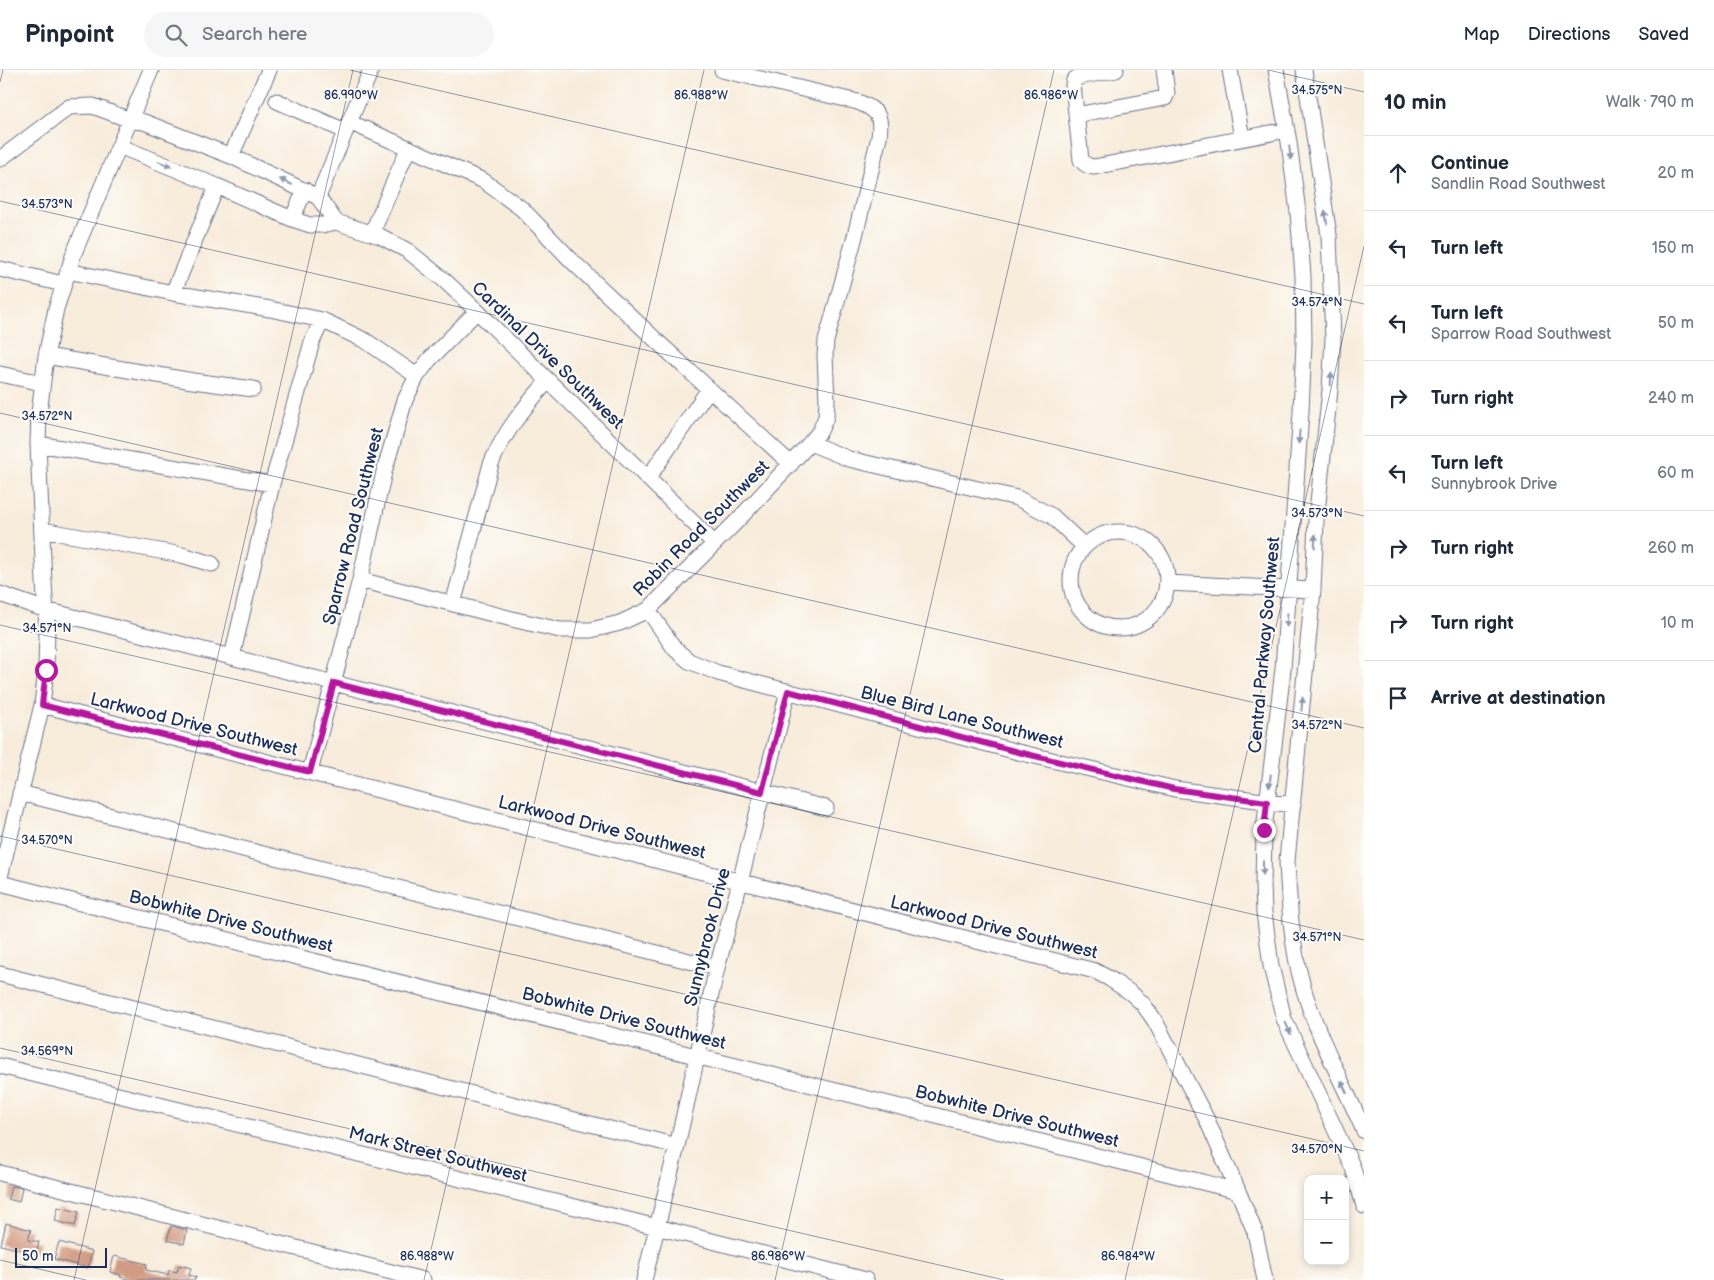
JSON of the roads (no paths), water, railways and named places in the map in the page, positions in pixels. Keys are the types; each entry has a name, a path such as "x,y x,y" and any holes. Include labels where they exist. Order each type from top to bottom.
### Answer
{"street":[{"path":"0,877 42,705 46,670 46,610 38,444 39,414 46,356 65,278 151,70"},
{"path":"231,156 269,70"},
{"path":"292,219 311,194 347,126 371,70"},
{"name":"Robin Road Southwest","path":"360,580 560,630 591,630 620,623 648,610 791,464 820,431 826,417 827,401 824,371 826,341 854,240 879,138 881,122 873,108 858,102 722,70"},
{"path":"1116,70 1078,77 1074,80 1081,160 1088,166 1094,167 1287,130"},
{"path":"1076,114 1165,98 1167,93 1164,70"},
{"path":"1230,70 1242,138"},
{"name":"Central Parkway Southwest","path":"1276,70 1287,130 1298,212 1304,342 1283,670 1264,830 1262,885 1267,939 1284,1019 1353,1168 1364,1206"},
{"path":"1304,70 1329,235 1333,339 1330,390 1316,521 1313,590 1287,861 1288,886 1294,943 1302,982 1323,1043 1364,1132"},
{"path":"277,101 408,149 484,181 522,208 572,261 791,464"},
{"path":"0,159 68,107 93,106 130,120 144,122 231,156 311,194 336,222"},
{"name":"Cardinal Drive Southwest","path":"119,146 218,186 292,219 310,225 336,222 380,236 408,251 444,280 477,311 714,544"},
{"path":"372,234 408,149"},
{"path":"173,293 218,186"},
{"path":"0,269 173,293 270,309 322,320 366,341 417,376"},
{"name":"Sparrow Road Southwest","path":"310,772 360,580 391,445 405,400 417,376 429,360 477,311"},
{"path":"232,657 272,484 312,342 322,320"},
{"path":"46,356 253,389"},
{"path":"0,374 42,383"},
{"path":"453,604 491,464 498,447 518,415 548,381"},
{"path":"648,478 709,388"},
{"path":"810,443 849,459 1016,498 1052,516 1084,546"},
{"path":"38,444 272,484"},
{"path":"42,530 182,555 212,564"},
{"path":"1125,532 1139,536 1152,545 1161,556 1167,570 1167,583 1163,602 1153,615 1140,625 1123,629 1106,628 1091,621 1079,609 1072,594 1070,577 1074,560 1084,546 1096,537 1110,533 1125,532"},
{"path":"1167,583 1313,590"},
{"path":"0,594 46,610 826,808"},
{"name":"Blue Bird Lane Southwest","path":"648,610 676,650 689,660 718,674 1018,752 1174,789 1293,805"},
{"name":"Sunnybrook Drive","path":"644,1280 677,1146 717,968 788,691"},
{"name":"Larkwood Drive Southwest","path":"42,705 1095,971 1121,985 1143,1004 1155,1021 1207,1120 1238,1191 1255,1232 1265,1280"},
{"path":"20,793 717,968"},
{"name":"Bobwhite Drive Southwest","path":"0,883 1238,1191"},
{"path":"0,974 677,1146"},
{"name":"Mark Street Southwest","path":"0,1066 658,1227 866,1280"},
{"path":"0,1173 422,1280"}]}
